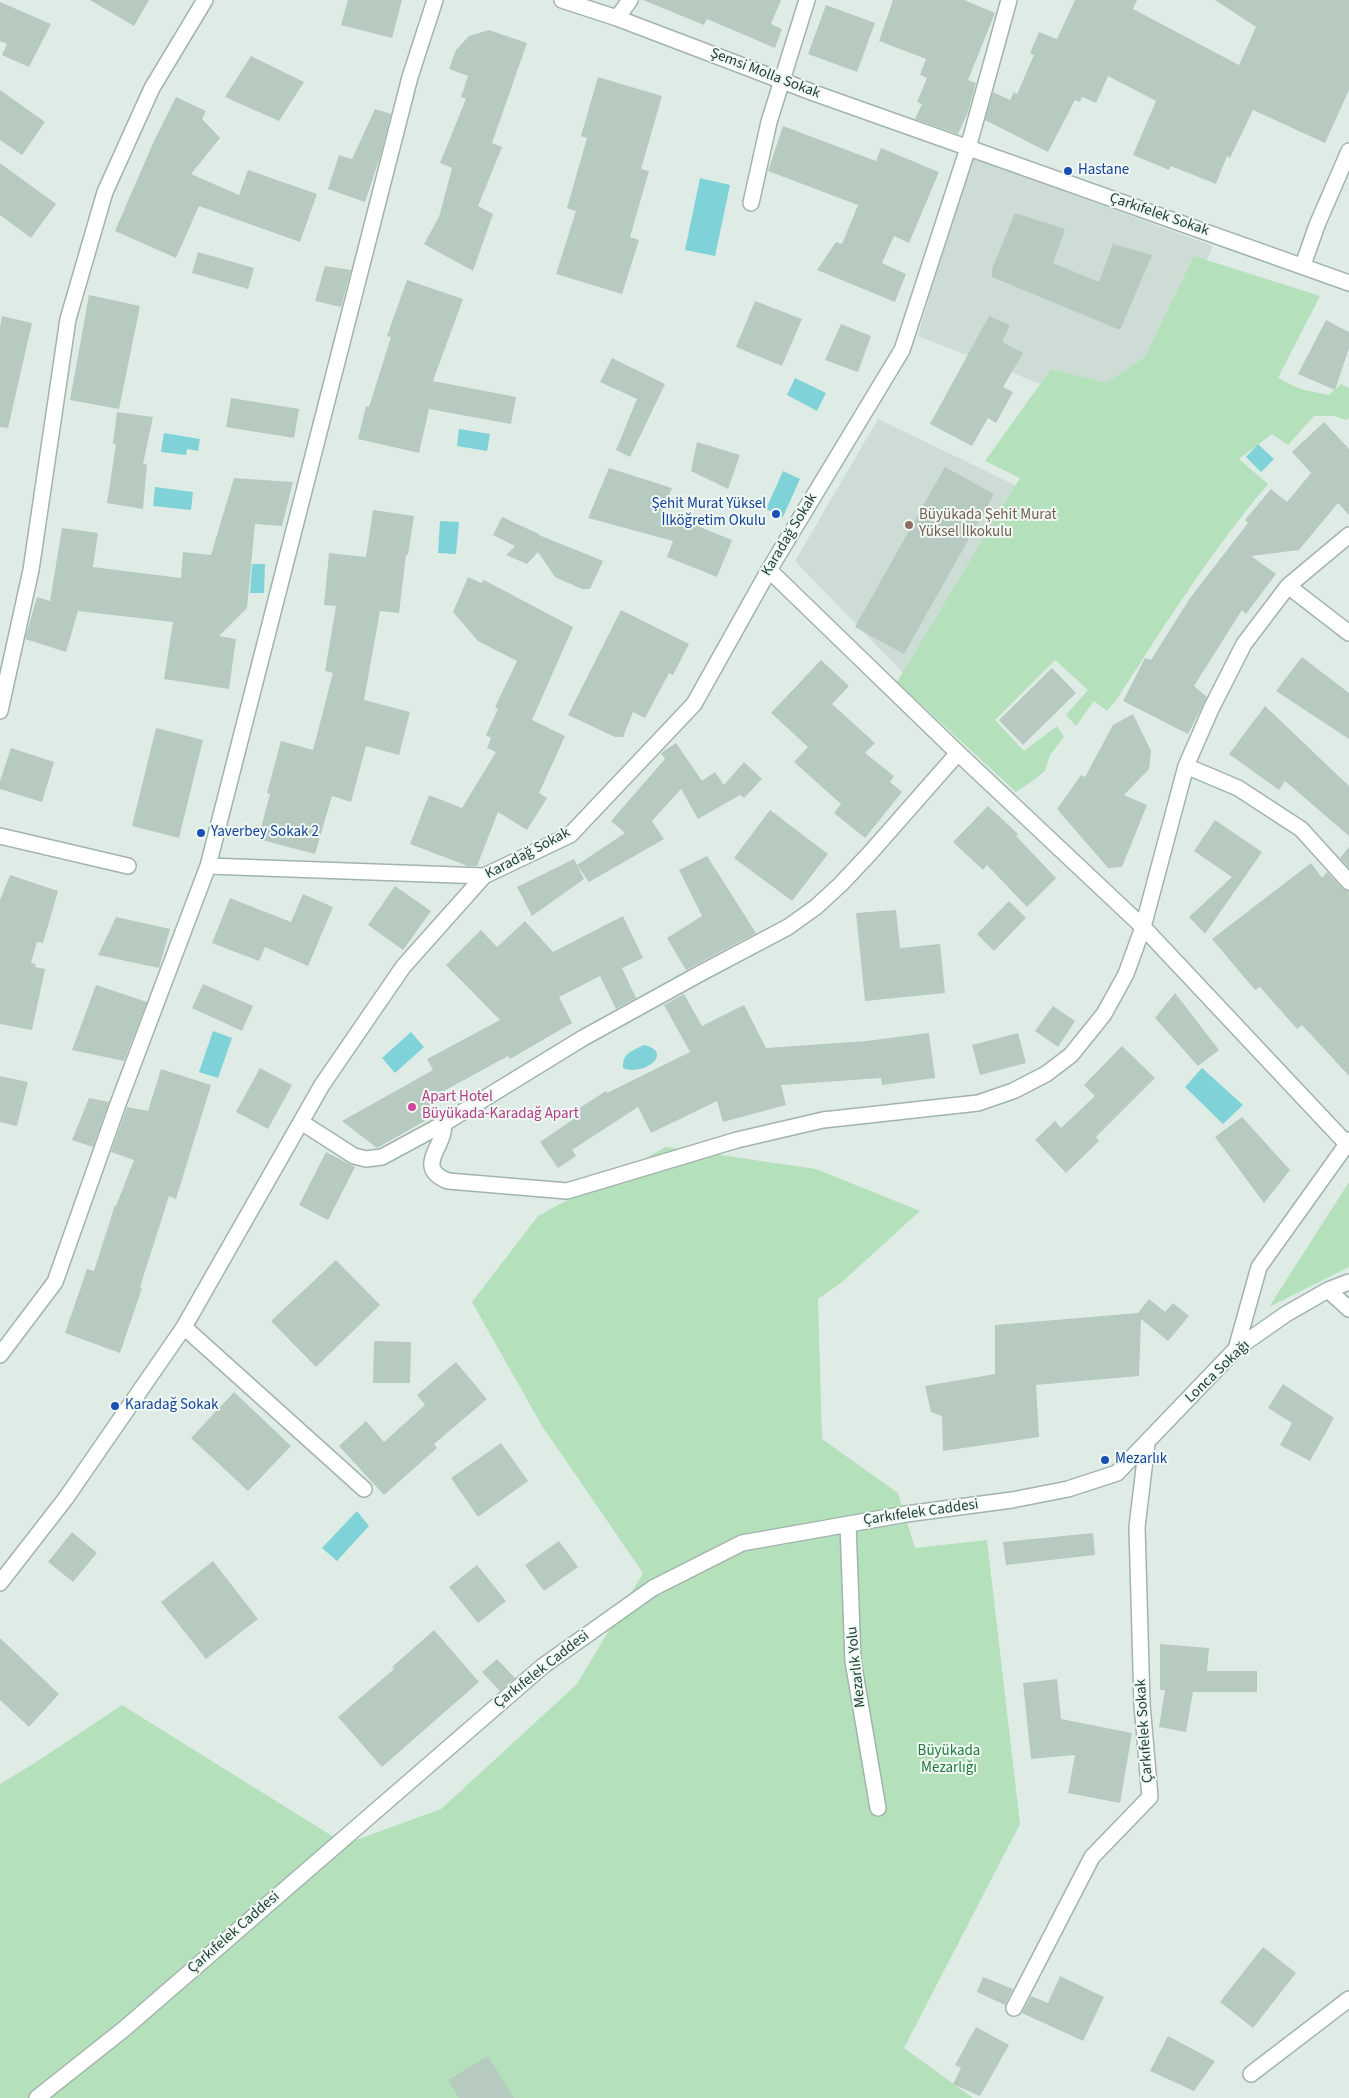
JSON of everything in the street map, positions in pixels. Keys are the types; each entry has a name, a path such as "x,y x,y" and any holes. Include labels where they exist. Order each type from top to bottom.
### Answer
{"street":[{"path":"0,711 6,661 31,570 68,319 105,192 152,88 205,0"},
{"path":"0,1355 56,1282 118,1104 208,866 410,77 435,0"},
{"name":"Şemsi Molla Sokak","path":"562,0 617,18 782,81 968,148"},
{"path":"617,18 630,0"},
{"path":"751,203 769,122 807,0"},
{"name":"Karadağ Sokak","path":"0,1583 66,1498 184,1326 322,1085 403,967 484,876 570,835 694,704 769,570 902,350 968,148 1009,0"},
{"name":"Çarkıfelek Sokak","path":"968,148 1303,265 1349,283"},
{"path":"1303,265 1316,225 1349,150"},
{"path":"443,1124 444,1132 432,1160 434,1171 442,1179 567,1191 737,1140 823,1120 978,1103 1013,1091 1046,1074 1071,1055 1104,1014 1126,974 1143,927 1186,766 1211,709 1244,644 1288,586 1349,535"},
{"path":"769,570 958,753 1143,927 1348,1142 1259,1267 1236,1349"},
{"path":"1288,586 1349,633"},
{"path":"301,1122 354,1156 366,1159 382,1157 443,1124 583,1038 788,927 816,907 841,884 958,753"},
{"path":"1186,766 1238,788 1301,829 1349,882"},
{"path":"0,836 128,866"},
{"path":"208,866 484,876"},
{"name":"Lonca Sokağı","path":"1147,1443 1236,1349 1286,1314 1328,1290 1349,1282"},
{"path":"1328,1290 1349,1309"},
{"path":"184,1326 364,1489"},
{"name":"Çarkıfelek Sokak","path":"1014,2008 1092,1857 1150,1797 1142,1704 1137,1527 1147,1443"},
{"name":"Çarkıfelek Caddesi","path":"37,2098 124,2029 543,1666 652,1588 742,1543 906,1514 1012,1500 1068,1489 1116,1473 1147,1443"},
{"name":"Mezarlık Yolu","path":"848,1524 854,1661 878,1808"},
{"path":"1251,2074 1349,1999"}],"shaded area":[{"path":"969,157 1213,246 1133,420 918,336"},
{"name":"Büyükada Şehit Murat Yüksel İlkokulu","path":"878,419 1023,489 909,679 795,561"}],"green space":[{"path":"1194,256 1320,296 1278,378 1300,389 1329,395 1341,384 1349,388 1349,418 1346,420 1335,416 1314,416 1288,445 1272,434 1239,459 1268,484 1227,535 1117,699 1107,711 1094,701 1076,726 1066,715 1088,690 1055,660 995,720 1024,751 1057,726 1064,737 1050,755 1045,771 1016,792 897,682 1020,478 985,461 1051,369 1106,383 1145,357"},
{"name":"Büyükada Mezarlığı","path":"666,1147 816,1169 920,1211 842,1282 818,1299 822,1439 898,1493 915,1548 987,1540 1020,1824 904,2048 973,2098 0,2098 0,1784 122,1705 345,1844 441,1809 577,1684 643,1573 542,1426 472,1302 538,1216"},
{"path":"1349,1182 1349,1267 1269,1307"}],"water":[{"path":"700,178 730,185 715,256 685,250"},
{"path":"795,378 826,393 817,411 787,395"},
{"path":"459,429 490,434 487,451 457,446"},
{"path":"164,433 200,439 198,451 187,449 186,455 161,452"},
{"path":"1258,444 1274,459 1261,472 1246,457"},
{"path":"783,471 800,479 783,517 766,509"},
{"path":"155,487 193,492 191,510 153,506"},
{"path":"440,521 459,522 456,554 438,553"},
{"path":"252,564 265,564 264,593 250,593"},
{"path":"213,1031 232,1038 218,1078 199,1072"},
{"path":"411,1032 424,1047 395,1073 382,1058"},
{"path":"644,1045 653,1048 657,1053 657,1058 647,1067 631,1070 623,1068 626,1056"},
{"path":"1202,1068 1243,1105 1223,1124 1185,1087"},
{"path":"357,1511 369,1526 337,1561 322,1548"}],"building":[{"path":"90,0 149,0 134,26"},
{"path":"348,0 402,0 392,38 341,25"},
{"path":"643,0 781,0 771,24 782,29 775,48 707,19 704,25"},
{"path":"893,0 964,0 995,13 968,80 976,83 968,112 958,134 915,119 922,104 917,102 927,78 920,75 926,59 879,41"},
{"path":"1075,0 1137,0 1133,9 1239,65 1256,27 1215,0 1349,0 1349,90 1325,143 1253,110 1230,158 1227,156 1216,184 1171,166 1169,170 1133,155 1156,101 1108,76 1096,103 1082,97 1080,102 1075,100 1048,152 985,120 993,92 1010,100 1014,92 1017,94 1034,55 1030,53 1039,32 1057,39"},
{"path":"0,2 51,24 29,67 2,55 7,44 0,41"},
{"path":"826,5 875,23 857,72 808,54"},
{"path":"489,30 527,43 492,143 502,147 478,206 493,214 473,271 424,244 439,217 452,168 440,163 466,99 461,97 468,76 449,69 456,50 469,36"},
{"path":"251,56 304,82 279,121 225,97"},
{"path":"598,77 662,96 641,169 649,171 630,237 639,240 622,294 556,274 576,211 567,208 587,138 581,136"},
{"path":"0,90 45,122 22,155 0,140"},
{"path":"176,97 206,111 202,119 220,138 191,174 239,195 248,170 317,194 300,242 199,206 176,258 115,231 154,141"},
{"path":"375,109 391,114 380,157 365,202 328,189 339,155 352,159"},
{"path":"783,126 876,161 881,148 939,172 909,243 894,236 882,263 906,274 895,302 817,270 836,242 842,244 858,205 768,171"},
{"path":"0,163 56,204 31,238 0,215"},
{"path":"1015,213 1065,229 1053,263 1099,282 1113,244 1152,255 1120,330 992,277 992,269"},
{"path":"198,252 254,268 248,289 192,273"},
{"path":"325,266 351,270 341,307 315,301"},
{"path":"407,280 463,299 433,381 516,397 511,424 429,409 419,453 358,439 366,406 369,407 391,337 387,336"},
{"path":"89,295 140,306 119,409 70,400"},
{"path":"755,301 802,319 782,366 736,347"},
{"path":"2,316 32,323 8,428 0,427 0,327"},
{"path":"989,316 1010,325 1002,342 1023,353 1003,387 1013,392 996,423 988,418 972,446 930,424"},
{"path":"1326,320 1349,332 1349,348 1335,390 1298,374"},
{"path":"841,324 871,336 858,372 825,360"},
{"path":"612,358 665,384 630,457 616,450 637,399 600,382"},
{"path":"231,398 299,409 294,438 226,427"},
{"path":"117,412 153,417 143,464 147,464 143,509 107,503 116,444 113,444"},
{"path":"1324,422 1349,449 1349,515 1338,503 1299,550 1251,556 1276,574 1246,614 1242,610 1194,686 1207,697 1188,734 1123,701 1145,658 1151,660 1190,598 1248,523 1245,520 1271,489 1287,502 1311,473 1292,452"},
{"path":"697,442 740,455 728,489 691,471"},
{"path":"945,467 994,494 904,654 855,627"},
{"path":"609,468 672,488 663,512 732,540 717,577 667,557 673,541 588,518"},
{"path":"234,478 293,482 282,526 255,524 247,608 219,636 236,639 229,689 164,679 173,622 78,611 66,652 25,639 37,597 50,601 62,528 98,533 93,567 181,578 183,552 211,555"},
{"path":"373,510 414,516 408,555 406,555 399,613 380,611 364,700 410,712 399,755 366,746 351,802 332,796 315,854 258,839 270,794 267,793 281,741 313,750 333,673 325,671 336,606 324,605 329,553 366,557"},
{"path":"502,517 539,535 603,561 590,589 582,589 555,577 538,552 527,564 506,555 515,546 493,535"},
{"path":"468,577 481,583 484,580 573,627 532,720 565,736 539,793 547,798 527,830 498,812 477,866 468,866 410,844 429,795 462,808 496,752 487,748 491,738 486,735 498,709 495,707 517,661 478,641 453,612"},
{"path":"621,610 689,644 673,675 669,673 645,718 633,712 623,737 615,737 568,715"},
{"path":"1302,657 1349,693 1349,739 1276,691"},
{"path":"821,660 849,686 832,704 875,743 865,753 894,776 890,782 902,792 865,838 834,813 841,804 794,762 808,747 771,713"},
{"path":"1052,668 1076,693 1023,745 999,720"},
{"path":"1265,706 1349,786 1349,836 1285,781 1279,790 1229,754"},
{"path":"1133,714 1151,751 1149,769 1124,795 1147,805 1122,867 1108,868 1057,809 1081,775 1085,777 1113,725"},
{"path":"156,728 203,740 179,838 132,826"},
{"path":"676,743 702,781 715,772 724,785 744,762 762,779 744,798 740,795 698,819 681,789 652,821 664,839 589,882 577,865 625,833 611,821 665,759 661,753"},
{"path":"11,748 54,762 42,802 0,789 0,781"},
{"path":"988,806 1018,834 1016,836 1056,878 1027,907 987,865 983,870 953,842"},
{"path":"770,810 828,854 792,901 734,858"},
{"path":"1215,820 1262,852 1205,934 1189,917 1232,877 1194,851"},
{"path":"1349,847 1349,868 1340,858"},
{"path":"707,856 756,933 686,970 667,938 702,916 679,870"},
{"path":"574,859 584,879 532,916 517,887"},
{"path":"1311,863 1322,878 1327,872 1342,888 1349,891 1349,1076 1302,1025 1297,1029 1260,987 1255,990 1212,939"},
{"path":"10,875 58,891 43,943 37,942 31,963 36,964 35,967 45,969 32,1030 0,1024 0,900"},
{"path":"395,886 431,911 403,950 368,925"},
{"path":"303,894 333,907 308,966 265,947 259,961 212,943 230,898 291,922"},
{"path":"1009,901 1026,918 994,951 977,934"},
{"path":"896,910 900,948 940,944 945,993 865,1001 856,913"},
{"path":"623,916 643,958 622,968 636,998 616,1009 600,976 559,997 572,1023 510,1059 508,1056 442,1092 445,1097 420,1112 425,1121 377,1148 342,1121 433,1070 427,1059 500,1020 446,965 481,930 497,947 525,921 553,952"},
{"path":"116,917 170,929 159,968 98,955"},
{"path":"203,984 253,1006 242,1031 192,1008"},
{"path":"96,985 147,1002 124,1061 72,1050"},
{"path":"1175,993 1219,1050 1198,1066 1155,1018"},
{"path":"684,994 702,1026 744,1005 766,1048 866,1041 929,1033 935,1078 882,1085 881,1078 781,1085 786,1105 723,1122 717,1101 651,1133 638,1107 572,1150 576,1156 558,1168 540,1142 581,1114 578,1109 606,1091 607,1093 690,1052 664,1005"},
{"path":"1053,1006 1075,1021 1058,1047 1035,1031"},
{"path":"1018,1033 1026,1063 980,1075 972,1045"},
{"path":"1122,1046 1155,1078 1096,1137 1099,1141 1066,1173 1035,1140 1055,1121 1061,1128 1095,1096 1084,1085"},
{"path":"260,1068 292,1085 268,1129 236,1112"},
{"path":"161,1069 211,1085 176,1199 169,1196 140,1287 142,1288 120,1353 65,1333 87,1269 94,1271 115,1205 134,1160 111,1152 127,1107 148,1111"},
{"path":"0,1076 28,1082 17,1126 0,1122"},
{"path":"89,1098 109,1102 93,1147 72,1140"},
{"path":"1242,1117 1290,1170 1264,1203 1215,1137"},
{"path":"326,1152 355,1167 328,1220 299,1205"},
{"path":"336,1260 380,1305 316,1367 271,1321"},
{"path":"1149,1299 1165,1312 1173,1303 1189,1316 1168,1341 1141,1319 1139,1376 1036,1385 1039,1437 943,1451 942,1416 931,1412 925,1386 995,1374 995,1325 1138,1313"},
{"path":"374,1341 411,1342 410,1383 373,1383"},
{"path":"456,1362 487,1399 434,1444 437,1448 384,1495 339,1446 366,1421 384,1442 425,1405 417,1395"},
{"path":"1283,1384 1334,1418 1310,1461 1280,1445 1292,1423 1268,1408"},
{"path":"234,1392 291,1446 248,1491 191,1438"},
{"path":"501,1443 528,1481 478,1517 451,1478"},
{"path":"72,1532 97,1553 73,1582 48,1562"},
{"path":"1093,1533 1095,1555 1006,1565 1003,1542"},
{"path":"559,1541 578,1567 544,1591 525,1565"},
{"path":"213,1561 258,1619 206,1659 161,1602"},
{"path":"477,1565 506,1601 478,1623 449,1587"},
{"path":"434,1630 479,1682 382,1767 338,1717 394,1669 392,1667"},
{"path":"0,1638 59,1694 29,1727 0,1700"},
{"path":"1160,1644 1209,1648 1207,1671 1257,1671 1257,1692 1193,1692 1186,1732 1159,1727 1165,1690 1160,1690"},
{"path":"497,1659 515,1678 500,1691 482,1672"},
{"path":"1057,1679 1061,1719 1132,1733 1120,1803 1068,1793 1075,1755 1031,1759 1023,1683"},
{"path":"1263,1947 1296,1973 1253,2028 1220,2002"},
{"path":"1060,1976 1104,1997 1083,2041 1022,2013 1031,1996 1048,2003"},
{"path":"983,1977 1013,1989 1005,2005 977,1992"},
{"path":"976,2027 1009,2045 980,2096 953,2084 961,2068 955,2065"},
{"path":"1168,2036 1215,2061 1194,2091 1150,2071"},
{"path":"488,2056 514,2098 459,2098 448,2080"}],"place":[{"name":"Hastane","path":"1068,171"},
{"name":"Şehit Murat Yüksel İlköğretim Okulu","path":"776,514"},
{"name":"Büyükada Şehit Murat Yüksel İlkokulu","path":"909,525"},
{"name":"Yaverbey Sokak 2","path":"201,833"},
{"name":"Apart Hotel Büyükada-Karadağ Apart","path":"412,1107"},
{"name":"Karadağ Sokak","path":"115,1406"},
{"name":"Mezarlık","path":"1105,1460"}]}
